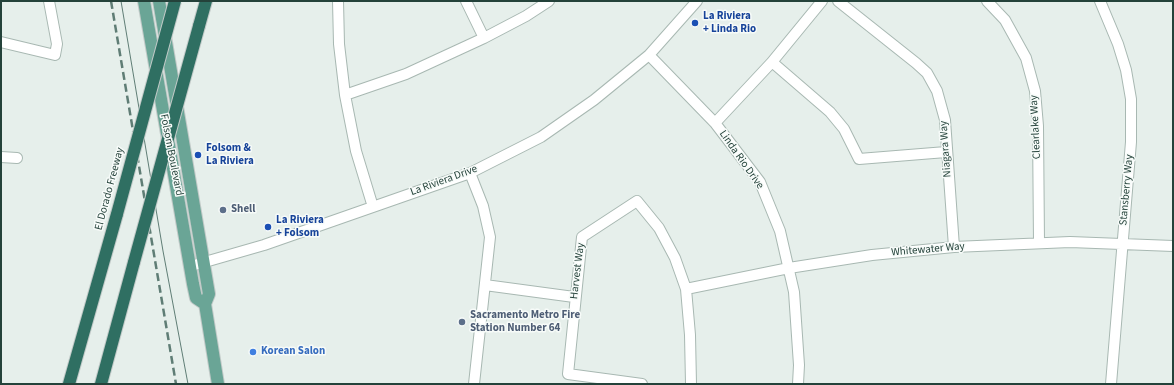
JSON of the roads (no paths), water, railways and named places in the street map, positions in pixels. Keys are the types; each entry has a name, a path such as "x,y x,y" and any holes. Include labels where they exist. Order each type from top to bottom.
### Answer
{"highway":[{"name":"El Dorado Freeway","path":"70,384 118,214 175,1"},
{"path":"101,384 206,1"}],"main road":[{"name":"Folsom Boulevard","path":"144,1 196,298 205,304"},
{"name":"Folsom Boulevard","path":"159,1 209,294 205,304 218,384"}],"street":[{"path":"1,42 55,55 57,44 49,1"},
{"path":"338,1 339,44 345,95 356,151 373,207"},
{"path":"466,1 484,38"},
{"path":"345,95 406,74 484,38 526,16 549,1"},
{"name":"La Riviera Drive","path":"191,266 264,245 470,173 541,137 594,100 649,55 697,1"},
{"path":"716,123 772,62 822,1"},
{"name":"Niagara Way","path":"838,1 927,73 937,91 945,120 946,152 954,247"},
{"name":"Clearlake Way","path":"986,1 1009,26 1026,58 1035,91 1038,126 1039,243"},
{"name":"Stansberry Way","path":"1100,1 1118,44 1126,70 1131,99 1131,142 1112,384"},
{"name":"Linda Rio Drive","path":"649,55 716,123 760,182 780,231 794,292 799,366 798,384"},
{"path":"772,62 830,112 844,129 859,159 946,152"},
{"path":"1,157 17,158"},
{"path":"470,173 483,206 490,237 486,285 474,384"},
{"name":"Harvest Way","path":"642,384 568,374 574,297 582,237 637,201 659,228 675,258 686,289"},
{"name":"Whitewater Way","path":"686,289 789,268 872,255 954,247 1039,243 1122,243 1173,246"},
{"path":"486,285 574,297"},
{"path":"686,289 690,336 691,384"}],"tram line":[{"path":"121,1 163,251 188,384"}],"railway":[{"path":"111,1 176,384"}],"place":[{"name":"La Riviera + Linda Rio","path":"695,23"},
{"name":"Folsom & La Riviera","path":"198,155"},
{"name":"Shell","path":"223,210"},
{"name":"La Riviera + Folsom","path":"268,227"},
{"name":"Sacramento Metro Fire Station Number 64","path":"462,322"},
{"name":"Korean Salon","path":"253,352"}]}
